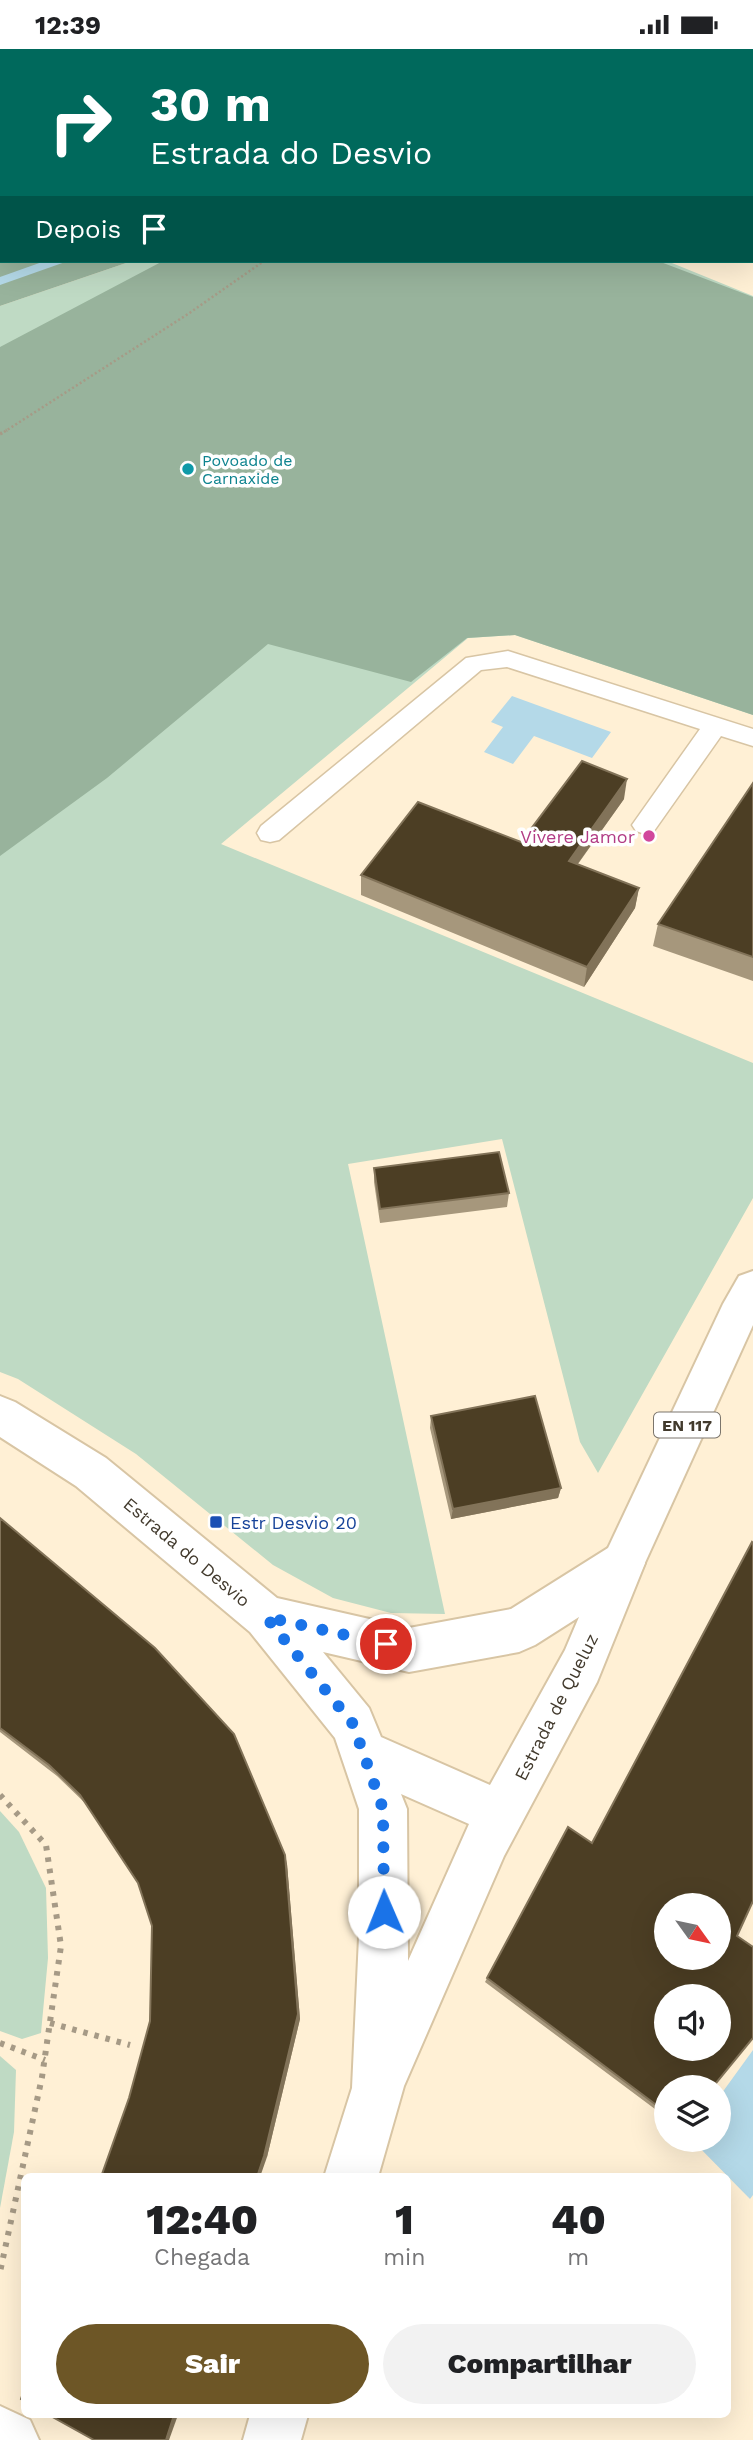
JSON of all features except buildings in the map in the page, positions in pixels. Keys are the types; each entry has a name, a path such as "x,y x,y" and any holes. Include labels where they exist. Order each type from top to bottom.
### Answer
{"street":[{"name":"Estrada de Queluz","path":"378,2088 500,1814 581,1666 623,1563 743,1304 753,1288"},
{"name":"Estrada do Desvio","path":"0,1415 91,1472 266,1617 410,1650 519,1630 623,1563"},
{"path":"266,1617 353,1724 383,1809 384,1937 378,2088 352,2173"},
{"path":"363,1753 500,1814"},
{"path":"272,2440 278,2418"},
{"path":"0,2435 10,2440"}],"lane":[{"path":"270,834 474,663 508,659 753,738"},
{"path":"645,825 715,726"}],"path":[{"path":"0,434 188,314 261,263"},
{"path":"0,1795 46,1845 61,1946 45,2060 21,2173"},
{"path":"50,2023 130,2045"},
{"path":"0,2043 45,2060"},
{"path":"0,2272 21,2173"}],"green space":[{"path":"0,263 126,263 0,306"},
{"path":"126,263 672,263 753,296 753,715 515,635 468,638 221,844 753,1063 753,1198 598,1473 580,1442 502,1139 348,1164 445,1614 391,1613 333,1598 273,1565 136,1454 18,1379 0,1372 0,306"},
{"path":"159,263 663,263 753,297 753,715 515,635 467,638 411,682 268,644 107,778 0,856 0,347"},
{"path":"0,1811 19,1832 46,1888 48,1958 41,2033 22,2039 0,2031"},
{"path":"0,2056 16,2070 14,2132 0,2208"}],"water":[{"path":"39,263 62,263 0,285 0,277"},
{"path":"512,696 611,732 592,758 534,736 513,764 484,752 503,727 491,722"},
{"path":"753,2050 753,2195 750,2199 731,2180 731,2173 724,2173 704,2152 731,2152 731,2080"}],"place":[{"name":"Povoado de Carnaxide","path":"188,469"},
{"name":"Vivere Jamor","path":"649,836"},
{"name":"Estr Desvio 20","path":"216,1522"}],"route":[{"path":"384,1912 383,1809 353,1724 266,1617 386,1644"}]}
